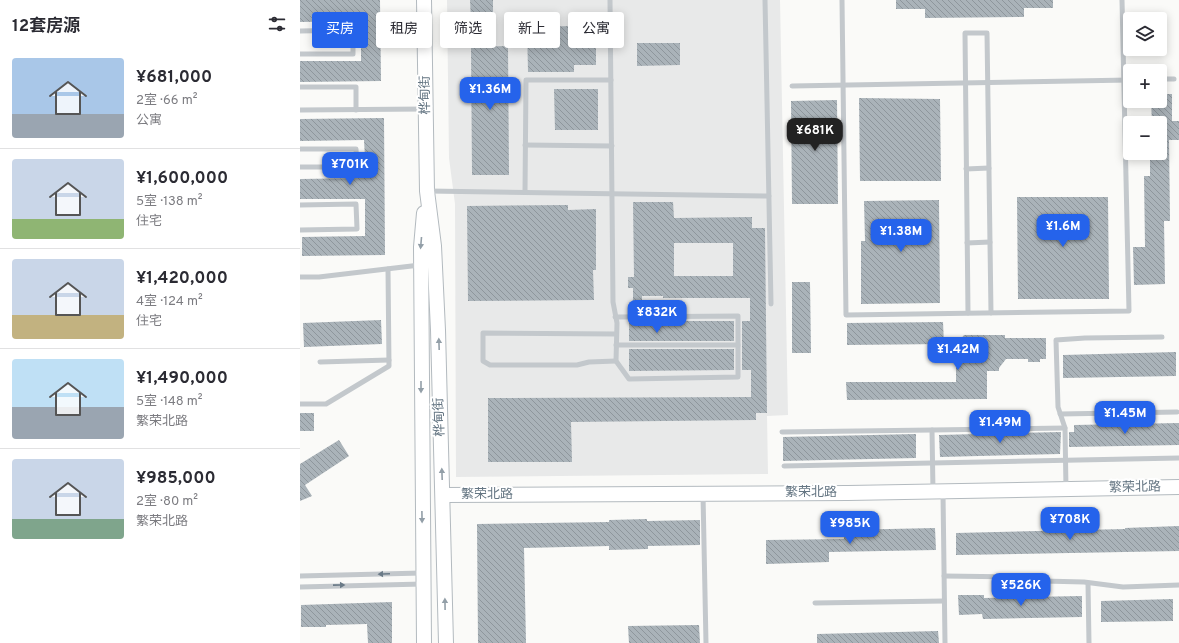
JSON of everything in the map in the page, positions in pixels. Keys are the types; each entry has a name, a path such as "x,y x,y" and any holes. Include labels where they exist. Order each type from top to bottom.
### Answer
{"street":[{"name":"桦甸街","path":"424,0 427,191 434,254 438,330 446,643"},
{"name":"桦甸街","path":"424,643 421,247 427,191"},
{"name":"繁荣北路","path":"443,495 938,492 1179,487"}],"lane":[{"path":"610,0 613,302 616,334 616,361 629,379 738,377 738,316 615,317"},
{"path":"765,0 772,304"},
{"path":"842,0 846,315 1128,311 1124,108"},
{"path":"1122,0 1124,64"},
{"path":"300,31 353,30 353,54 300,54"},
{"path":"968,313 965,33 987,33 991,313"},
{"path":"1167,79 1174,79"},
{"path":"524,192 526,80 611,80"},
{"path":"792,86 1123,80"},
{"path":"300,87 356,87 356,110"},
{"path":"300,110 426,109"},
{"path":"525,146 612,146"},
{"path":"300,149 356,149 357,167 300,167"},
{"path":"966,169 989,168"},
{"path":"427,191 769,196"},
{"path":"300,205 356,204 357,229 300,230"},
{"path":"967,243 990,242"},
{"path":"300,277 319,277 421,265"},
{"path":"300,404 326,404 389,366 388,269"},
{"path":"616,334 484,333 483,340 483,361 490,365 577,365 589,362 616,361"},
{"path":"1066,490 1065,428 1058,407 1056,340 1162,337"},
{"path":"616,345 738,345"},
{"path":"320,362 389,360"},
{"path":"1060,414 1177,412"},
{"path":"782,432 1065,428"},
{"path":"932,430 933,463 938,492 944,576 945,643"},
{"path":"784,466 1179,458"},
{"path":"703,494 706,643"},
{"path":"300,576 423,578"},
{"path":"944,576 1019,577 1043,582 1088,583 1123,586 1179,586"},
{"path":"300,587 423,578"},
{"path":"1088,583 1089,643"},
{"path":"815,603 944,601"}],"shaded area":[{"path":"447,0 780,0 788,415 767,416 768,474 456,477 455,204 449,158 448,48 496,48 496,12 447,12"}],"building":[{"path":"300,0 380,0 380,12 376,12 376,48 381,48 381,81 300,82 300,61 361,61 361,48 368,48 368,12 312,12 312,22 300,22"},
{"path":"470,0 493,0 493,12 471,12"},
{"path":"896,0 1053,0 1053,8 1024,8 1024,17 925,18 925,9 896,9"},
{"path":"560,26 568,26 568,48 596,48 596,65 574,65 574,72 528,72 527,48 560,48"},
{"path":"637,43 680,43 680,65 637,66"},
{"path":"496,46 504,46 504,48 508,48 509,175 472,175 471,48 496,48"},
{"path":"554,89 598,89 598,130 555,130"},
{"path":"1167,94 1172,94 1172,121 1179,121 1179,140 1169,140 1170,221 1164,221 1165,284 1134,285 1133,247 1145,247 1144,176 1150,176 1150,160 1167,160 1167,116 1152,116 1151,108 1167,108"},
{"path":"859,98 940,99 941,181 860,181"},
{"path":"837,100 838,204 792,204 791,101"},
{"path":"384,118 385,255 302,256 302,237 365,236 365,199 300,199 300,179 365,178 365,158 364,140 300,141 300,119"},
{"path":"1017,197 1108,197 1109,299 1018,299"},
{"path":"939,200 940,303 861,304 861,241 865,241 864,201"},
{"path":"633,202 673,202 674,218 752,217 752,228 765,228 767,413 756,413 756,420 571,422 572,462 488,462 488,398 751,397 751,370 742,370 742,321 750,321 750,298 663,298 663,296 642,296 642,302 633,302 633,288 628,288 628,277 634,277","holes":["674,243 733,243 733,276 674,276"]},
{"path":"568,205 568,210 596,209 596,270 593,270 594,300 468,301 467,206"},
{"path":"792,282 810,282 811,353 792,353"},
{"path":"381,320 382,344 304,347 303,323"},
{"path":"629,321 734,321 734,341 629,341"},
{"path":"943,322 944,344 847,345 847,323"},
{"path":"964,335 1005,335 1005,338 1046,338 1046,359 1040,359 1040,362 1028,362 1028,359 1006,359 999,368 999,371 987,371 987,399 847,400 846,382 956,382 956,340 960,340"},
{"path":"629,349 734,349 734,370 629,371"},
{"path":"1176,352 1176,376 1063,378 1063,355"},
{"path":"300,413 314,413 314,431 300,431"},
{"path":"1179,423 1179,445 1069,447 1069,432 1074,432 1074,425"},
{"path":"1061,432 1060,454 940,457 939,435"},
{"path":"916,434 916,458 783,461 783,437"},
{"path":"339,440 349,456 305,485 312,496 300,501 300,464"},
{"path":"647,519 647,521 700,520 700,545 648,546 648,549 609,550 609,546 524,548 526,643 478,643 477,524 609,522 609,520"},
{"path":"1179,526 1179,551 956,555 956,533 1125,529"},
{"path":"935,528 936,550 829,552 829,562 766,564 766,540 844,539 844,530"},
{"path":"958,595 984,595 984,598 1082,596 1082,617 983,619 982,614 959,615"},
{"path":"1173,599 1173,621 1101,622 1101,601"},
{"path":"392,602 392,643 368,643 367,624 301,627 301,605"},
{"path":"699,625 700,643 629,643 628,626"},
{"path":"938,631 939,643 817,643 817,634"}]}
